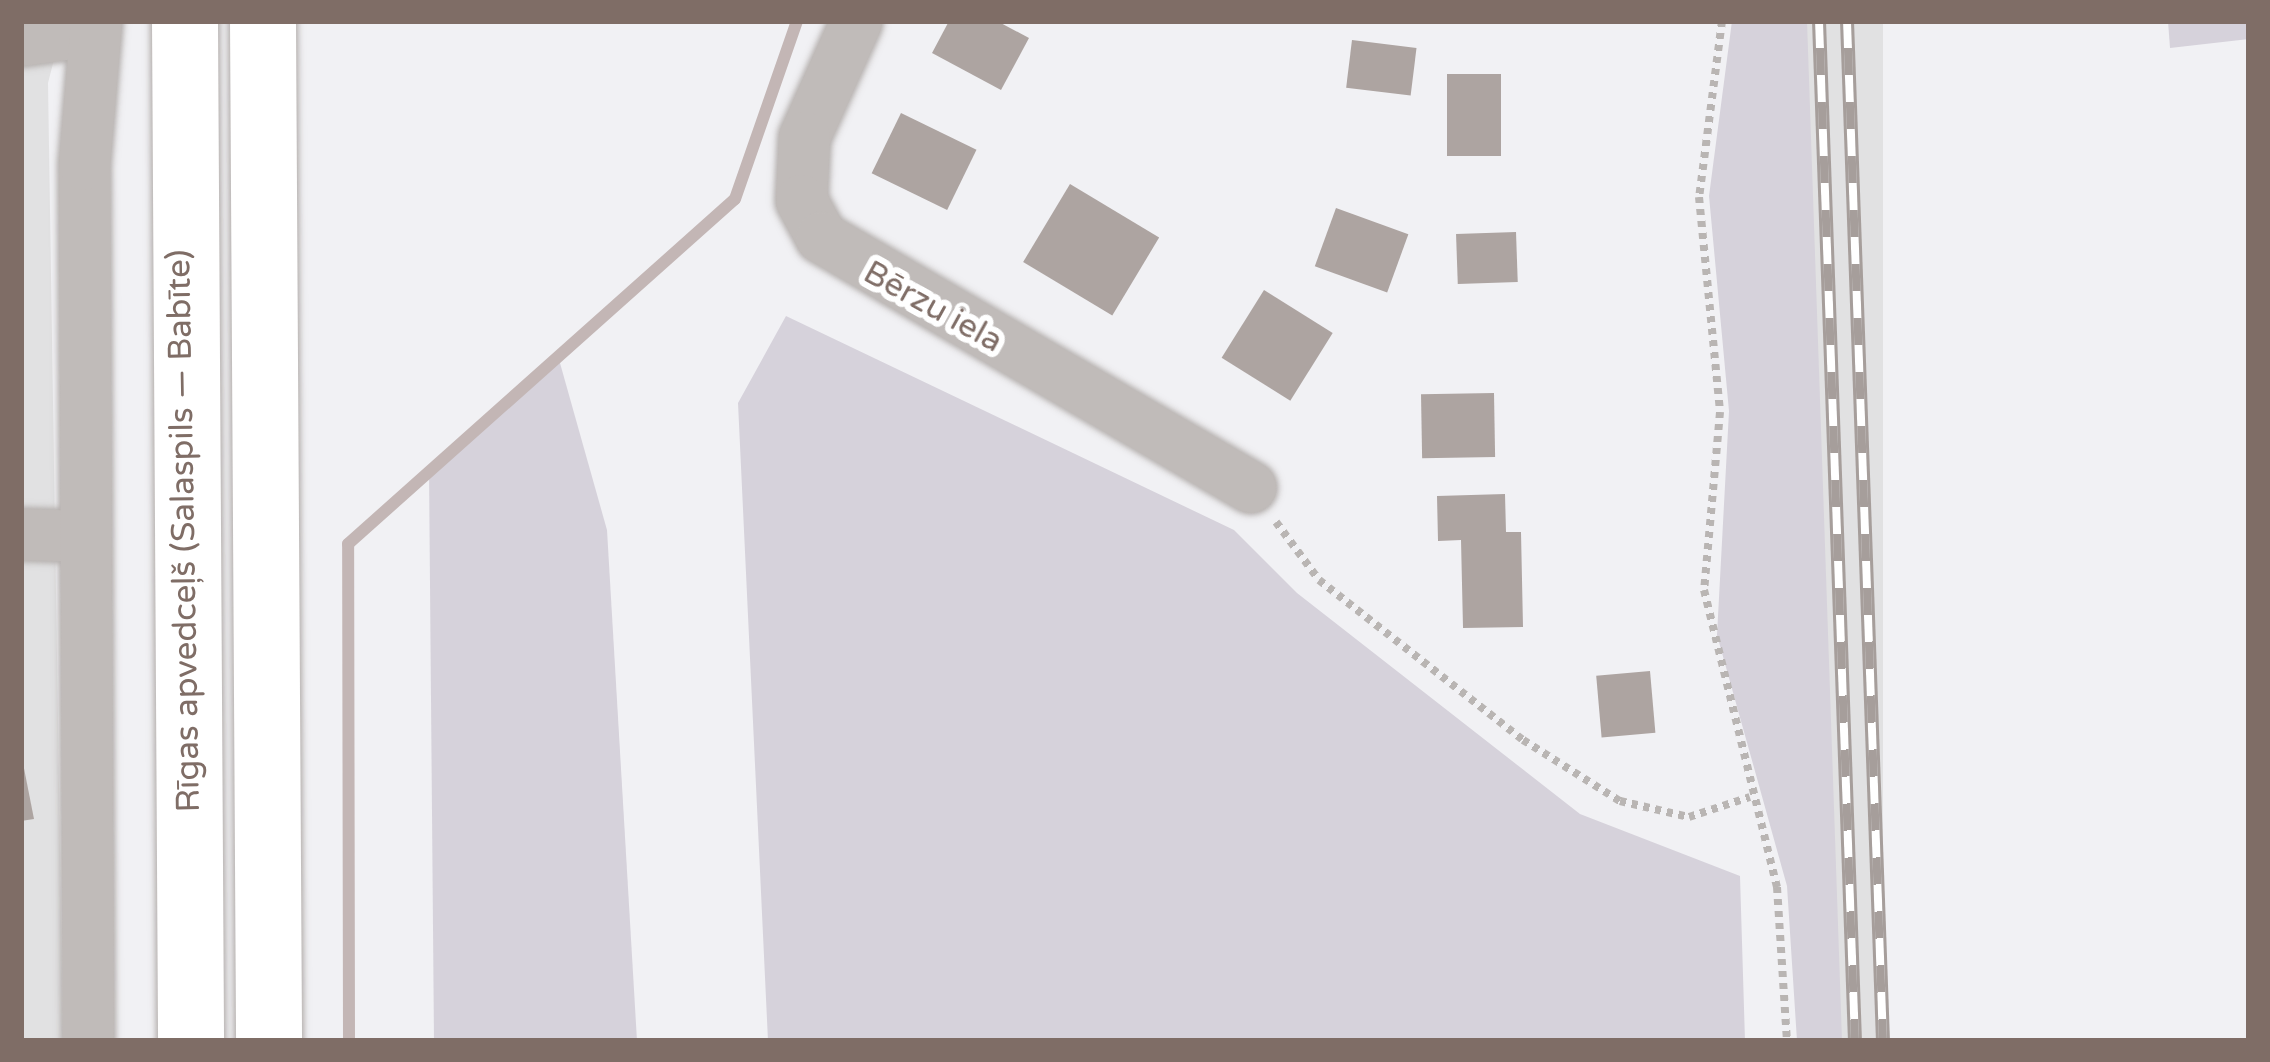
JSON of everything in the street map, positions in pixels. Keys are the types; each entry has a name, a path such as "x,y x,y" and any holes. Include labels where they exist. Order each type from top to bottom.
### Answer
{"highway":[{"name":"Rīgas apvedceļš (Salaspils — Babīte)","path":"185,21 179,352 191,1041"},
{"path":"263,21 259,372 269,1041"},
{"path":"179,352 196,388 216,399 239,398 259,372"}],"street":[{"name":"Bērzu iela","path":"856,21 804,137 801,200 821,237 1250,487"},
{"path":"21,40 94,25 86,536 88,1041"},
{"path":"21,534 86,536"}],"path":[{"path":"1722,21 1699,196 1720,412 1704,590 1750,797 1778,887 1787,1041"},
{"path":"1250,487 1319,580 1522,740 1620,801 1689,817 1750,797"}],"shaded area":[{"path":"21,21 64,21 48,83 63,1041 21,1041"},
{"path":"1732,21 1807,21 1842,1041 1797,1041 1787,886 1717,635 1729,411 1709,196"},
{"path":"1807,21 1883,21 1883,1041 1807,1041"},
{"path":"2168,21 2249,21 2249,39 2170,48"},
{"path":"786,316 1234,530 1297,593 1580,814 1740,876 1745,1041 768,1041 738,403"},
{"path":"558,356 607,530 637,1041 434,1041 429,470"}],"building":[{"path":"949,21 997,21 1029,38 1001,90 932,53"},
{"path":"1352,40 1417,48 1411,96 1346,88"},
{"path":"1447,74 1501,74 1501,156 1447,156"},
{"path":"901,113 976,150 947,210 872,173"},
{"path":"1070,184 1159,238 1112,316 1023,262"},
{"path":"1336,208 1408,234 1387,293 1315,266"},
{"path":"1516,232 1518,282 1458,284 1456,234"},
{"path":"1264,290 1333,333 1290,401 1222,358"},
{"path":"1494,393 1495,457 1422,458 1421,394"},
{"path":"1505,494 1506,532 1521,532 1523,627 1463,628 1461,540 1438,541 1437,496"},
{"path":"1650,671 1655,733 1602,737 1596,676"},
{"path":"21,753 34,819 21,821"}],"waterway":[{"path":"349,1041 348,544 735,199 797,21"}],"railway":[{"path":"1819,21 1855,1041"},
{"path":"1847,21 1883,1041"}]}
